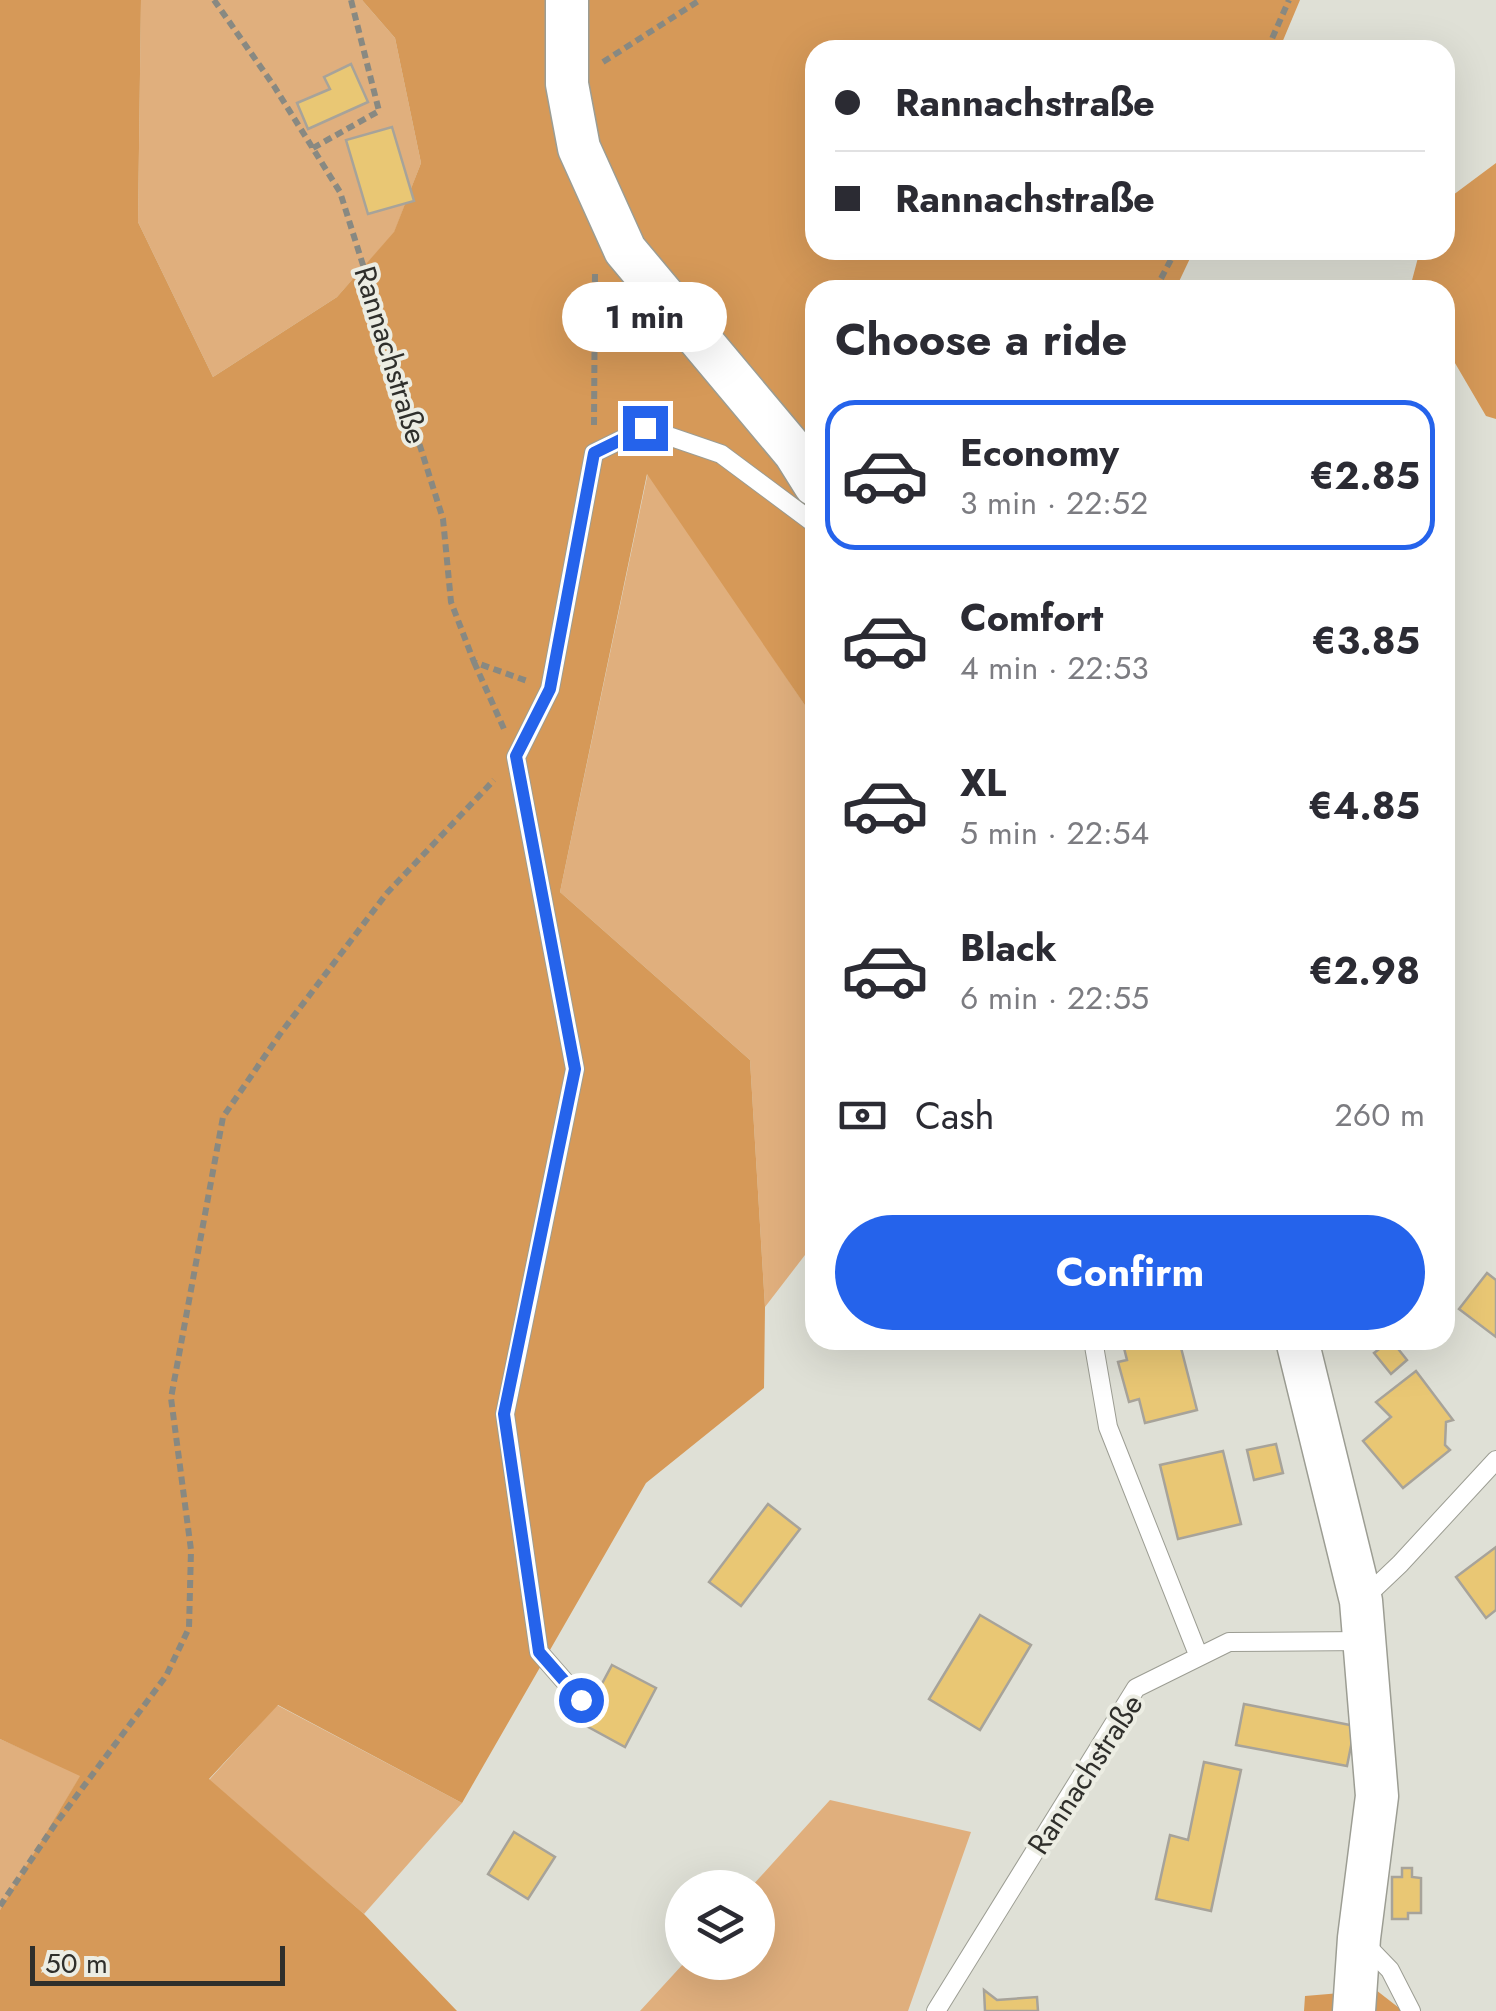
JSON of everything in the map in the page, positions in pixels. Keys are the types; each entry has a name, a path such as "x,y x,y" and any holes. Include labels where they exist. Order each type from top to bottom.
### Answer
{"street":[{"path":"567,0 568,84 579,148 625,250 805,469"},
{"path":"1299,1350 1363,1621 1377,1796 1354,2011"}],"lane":[{"path":"581,1700 539,1652 504,1414 575,1069 516,756 550,689 594,453 645,428 721,454 805,517"},
{"path":"1095,1350 1108,1427 1199,1657"},
{"path":"1363,1621 1400,1564 1496,1460"},
{"name":"Rannachstraße","path":"936,2011 1136,1688 1229,1642 1363,1621"},
{"path":"1359,1938 1390,1970 1411,2011"}],"path":[{"name":"Rannachstraße","path":"214,0 340,192 443,520 451,602 516,756"},
{"path":"312,148 378,111 351,0"},
{"path":"568,84 700,0"},
{"path":"1271,40 1288,0"},
{"path":"594,453 595,271"},
{"path":"474,662 550,689"},
{"path":"0,1906 54,1826 166,1676 189,1628 191,1550 171,1398 223,1116 386,893 516,756"}],"shaded area":[{"path":"0,0 141,0 138,222 213,377 337,297 394,232 421,163 395,38 362,0 1300,0 1283,40 805,40 805,260 1189,260 1180,280 805,280 805,705 647,474 560,892 750,1060 765,1307 764,1388 646,1483 462,1803 278,1705 209,1779 364,1914 457,2011 0,2011 0,1910 80,1776 0,1739"},
{"path":"141,0 362,0 395,38 421,163 394,233 337,297 213,377 138,222"},
{"path":"1496,163 1496,419 1486,416 1455,363 1455,280 1412,280 1417,260 1455,260 1455,194"},
{"path":"648,472 805,705 805,1255 765,1307 750,1060 560,892"},
{"path":"277,1705 462,1803 364,1914 209,1780"},
{"path":"0,1739 81,1775 0,1910"},
{"path":"830,1800 971,1832 908,2011 640,2011 668,1980 775,1980 775,1870 766,1870"},
{"path":"1376,1990 1403,2011 1304,2011 1305,1996"}],"building":[{"path":"351,64 368,102 308,129 297,103 330,89 324,77"},
{"path":"392,127 414,201 368,214 346,140"},
{"path":"1487,1273 1496,1280 1496,1337 1459,1309"},
{"path":"1124,1350 1182,1350 1197,1410 1145,1423 1139,1399 1129,1402 1118,1362 1127,1360"},
{"path":"1399,1350 1407,1360 1391,1374 1374,1353"},
{"path":"1416,1371 1453,1420 1446,1422 1445,1445 1450,1450 1403,1488 1363,1441 1391,1417 1376,1402"},
{"path":"1276,1444 1283,1473 1254,1480 1247,1450"},
{"path":"1223,1451 1241,1524 1178,1539 1160,1465"},
{"path":"768,1504 800,1529 741,1606 709,1582"},
{"path":"1496,1547 1496,1610 1486,1618 1456,1577"},
{"path":"980,1615 1031,1645 980,1730 929,1699"},
{"path":"612,1665 656,1688 625,1747 581,1723"},
{"path":"1244,1704 1355,1726 1347,1766 1236,1745"},
{"path":"1204,1762 1241,1770 1211,1911 1156,1899 1170,1835 1188,1840"},
{"path":"514,1832 555,1857 528,1899 488,1874"},
{"path":"1402,1868 1412,1868 1412,1877 1421,1878 1421,1913 1408,1913 1408,1919 1392,1919 1392,1877 1402,1877"},
{"path":"984,1990 997,2000 1037,1997 1038,2011 985,2011"}],"route":[{"path":"581,1700 539,1652 504,1414 575,1069 516,756 550,689 594,453 645,428"}]}
